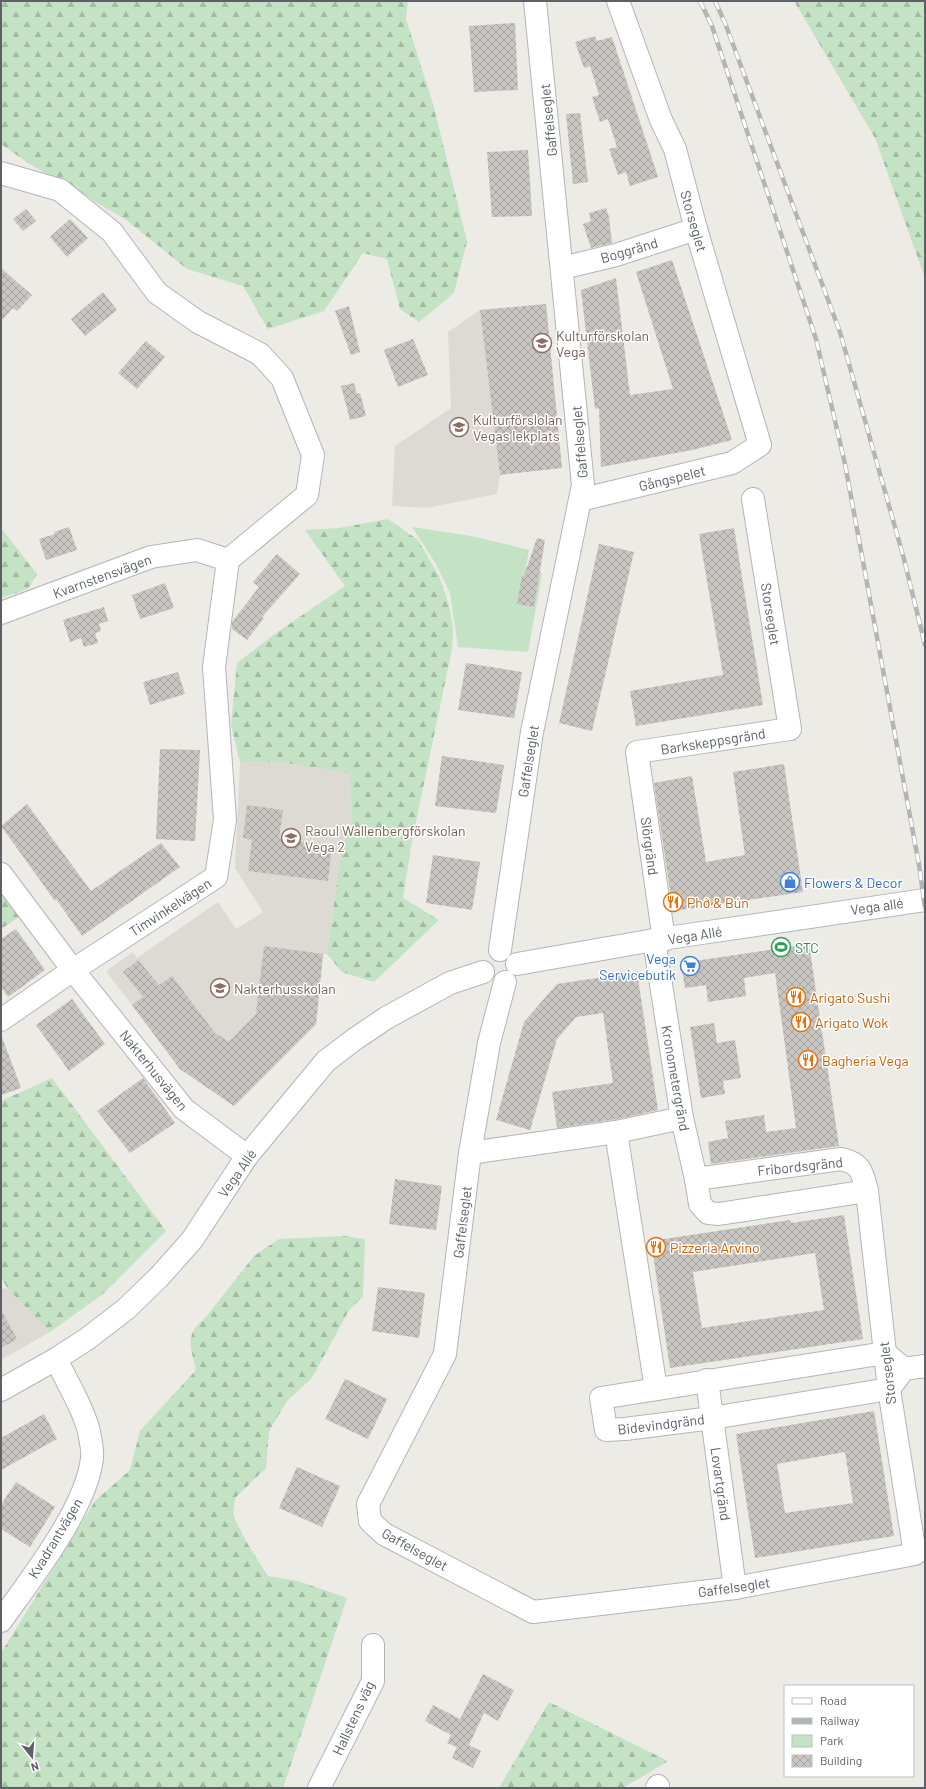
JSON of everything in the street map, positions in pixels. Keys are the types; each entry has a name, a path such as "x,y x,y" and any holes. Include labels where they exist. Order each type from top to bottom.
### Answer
{"street":[{"name":"Gaffelseglet","path":"500,950 532,732 583,485 535,1"},
{"name":"Storseglet","path":"618,1 661,120 675,149 696,229 760,445"},
{"path":"1,174 60,190 112,232 157,293 198,322 260,354 282,378 313,455 307,495 228,560"},
{"name":"Boggränd","path":"562,268 616,255 696,229"},
{"name":"Gångspelet","path":"580,500 732,463 760,445"},
{"name":"Storseglet","path":"753,499 790,729"},
{"name":"Kvarnstensvägen","path":"1,613 151,557 197,550 228,560"},
{"name":"Timvinkelvägen","path":"1,1020 73,970 216,877 225,820 214,667 228,560"},
{"name":"Barkskeppsgränd","path":"637,752 790,729"},
{"name":"Slörgränd","path":"637,752 659,940"},
{"name":"Nakterhusvägen","path":"1,874 73,970 184,1109 247,1156"},
{"name":"Vega allé","path":"828,914 925,900"},
{"name":"Vega Allé","path":"517,964 828,914"},
{"name":"Kronometergränd","path":"659,940 682,1118 696,1179 700,1204 708,1213 719,1214 867,1191"},
{"path":"500,950 510,952 515,957 517,964 515,976 504,982 490,980 483,972 484,962 500,950"},
{"name":"Vega Allé","path":"1,1390 56,1359 87,1339 126,1310 159,1277 192,1240 247,1156 326,1061 386,1018 450,983 483,972"},
{"name":"Gaffelseglet","path":"504,982 489,1044 470,1153 445,1354 368,1504 370,1521 384,1534 533,1612 734,1588 915,1554"},
{"path":"470,1153 616,1132 682,1118"},
{"path":"616,1132 656,1389"},
{"name":"Fribordsgränd","path":"696,1179 841,1159 853,1162 861,1170 867,1191"},
{"name":"Storseglet","path":"867,1191 889,1389 915,1554"},
{"path":"885,1353 904,1369"},
{"name":"Bidevindgränd","path":"885,1353 601,1398 606,1430 661,1425 712,1418 889,1389"},
{"name":"Kvadrantvägen","path":"1,1621 41,1565 68,1522 87,1480 92,1457 90,1435 80,1408 56,1359"},
{"path":"889,1389 904,1369 925,1366"},
{"name":"Lovartgränd","path":"707,1380 734,1588"},
{"name":"Hallstens väg","path":"319,1788 372,1681 373,1645"}],"shaded area":[{"name":"Kulturförslolan Vegas lekplats","path":"480,310 500,475 497,494 427,508 392,506 395,446 451,408 448,332"},
{"name":"Nakterhusskolan","path":"240,762 286,763 350,773 351,829 342,847 327,954 323,954 316,1024 234,1106 180,1069 106,971 133,952 137,958 218,902 236,929 263,912 235,868"},
{"path":"1,1288 8,1289 50,1332 1,1360"}],"green space":[{"path":"1,1 408,1 406,19 433,104 467,241 454,293 419,322 400,309 387,259 363,253 324,311 268,329 243,286 187,269 125,219 28,163 1,144"},
{"path":"794,1 925,1 925,278 875,138"},
{"path":"388,519 418,540 439,576 449,605 453,628 452,649 412,841 403,898 439,920 374,982 342,972 327,954 342,847 351,829 350,773 286,763 240,762 231,725 237,663 279,631 345,586 305,530 339,528"},
{"path":"412,527 472,536 529,550 526,567 542,573 528,652 458,647 450,593 436,564"},
{"path":"1,528 37,574 28,589 1,598"},
{"path":"1,887 22,915 1,929"},
{"path":"52,1078 166,1231 103,1294 50,1332 8,1289 1,1278 1,1101"},
{"path":"345,1236 365,1239 363,1297 349,1310 312,1378 287,1401 269,1431 266,1468 235,1498 233,1515 247,1543 268,1576 298,1581 347,1598 283,1788 1,1788 1,1653 95,1501 130,1470 140,1431 196,1370 190,1342 194,1330 254,1256 279,1239"},
{"path":"549,1702 668,1761 623,1788 499,1788"}],"building":[{"path":"515,23 518,90 474,92 469,26"},
{"path":"595,36 597,41 612,37 658,177 630,186 626,172 618,175 609,149 617,147 608,119 600,122 592,97 599,95 590,66 584,68 575,42"},
{"path":"580,113 588,182 573,184 566,114"},
{"path":"528,150 532,216 492,217 487,152"},
{"path":"606,208 609,217 612,243 591,248 583,224 591,221 589,213"},
{"path":"26,209 36,221 23,231 13,219"},
{"path":"70,219 88,238 67,257 50,237"},
{"path":"672,260 732,440 692,450 601,467 599,408 595,409 581,290 616,278 630,395 673,389 636,272"},
{"path":"1,268 32,295 17,311 13,308 1,321"},
{"path":"103,292 117,310 85,336 71,319"},
{"path":"546,304 562,468 500,475 480,310"},
{"path":"349,306 360,352 351,355 335,311"},
{"path":"413,339 428,375 398,387 384,350"},
{"path":"146,341 165,357 137,389 118,373"},
{"path":"354,383 357,394 360,393 366,416 350,420 341,386"},
{"path":"69,527 77,550 46,560 39,539 55,534 54,532"},
{"path":"734,528 763,705 636,726 630,691 723,675 699,534"},
{"path":"537,538 545,540 534,607 517,604 522,576 524,576"},
{"path":"599,544 634,552 592,731 559,723"},
{"path":"277,554 300,574 262,617 264,618 247,640 232,629 232,622 259,587 253,582"},
{"path":"165,583 174,608 140,619 132,595"},
{"path":"104,607 108,621 99,624 101,631 95,633 98,643 84,647 81,638 70,642 63,620"},
{"path":"466,663 522,672 514,718 458,710"},
{"path":"178,672 185,694 150,705 143,682"},
{"path":"160,749 200,750 195,841 156,839"},
{"path":"442,756 504,765 496,813 435,806"},
{"path":"784,764 803,892 673,911 654,783 692,776 706,862 745,855 733,772"},
{"path":"27,804 91,891 161,843 180,867 82,936 1,826"},
{"path":"247,805 283,810 279,839 332,846 328,881 248,871 252,840 243,838"},
{"path":"433,855 480,862 472,910 426,903"},
{"path":"16,929 45,970 8,997 1,987 1,939"},
{"path":"809,944 839,1146 711,1164 708,1142 728,1138 725,1121 764,1115 766,1132 796,1128 775,973 744,978 746,996 708,1002 706,985 685,988 681,963"},
{"path":"264,946 323,954 316,1024 234,1106 180,1069 132,1005 143,997 123,972 138,960 159,985 172,976 215,1033 229,1042 256,1014"},
{"path":"637,972 658,1110 618,1119 557,1128 552,1092 613,1083 603,1013 576,1017 557,1039 530,1130 496,1120 524,1022 557,984"},
{"path":"72,999 105,1044 69,1071 36,1025"},
{"path":"714,1023 717,1043 735,1040 741,1078 723,1081 725,1094 701,1098 690,1027"},
{"path":"2,1037 21,1088 1,1095 1,1038"},
{"path":"143,1078 175,1123 130,1153 97,1111"},
{"path":"395,1179 442,1186 436,1230 389,1224"},
{"path":"844,1215 863,1339 670,1368 651,1241 790,1220 791,1223","holes":["815,1253 824,1310 702,1328 693,1272"]},
{"path":"378,1287 425,1293 419,1338 372,1331"},
{"path":"1,1310 17,1339 1,1348"},
{"path":"345,1379 387,1399 368,1439 325,1419"},
{"path":"874,1411 894,1536 755,1558 736,1434","holes":["845,1452 853,1503 785,1513 777,1464"]},
{"path":"44,1414 57,1439 1,1470 1,1438"},
{"path":"297,1467 340,1486 322,1527 279,1508"},
{"path":"16,1482 55,1507 30,1547 1,1529 1,1505"},
{"path":"483,1674 514,1690 498,1721 484,1713 469,1745 481,1751 473,1768 452,1758 457,1747 447,1743 451,1735 425,1721 433,1705 460,1719"}],"railway":[{"path":"700,1 712,26 816,339 845,464 919,865 925,908"},
{"path":"715,1 725,23 840,332 904,559 925,645"}],"place":[{"name":"Kulturförskolan Vega","path":"542,343"},
{"name":"Kulturförslolan Vegas lekplats","path":"459,427"},
{"name":"Raoul Wallenbergförskolan Vega 2","path":"291,838"},
{"name":"Flowers & Decor","path":"790,882"},
{"name":"Phở & Bún","path":"673,902"},
{"name":"STC","path":"781,947"},
{"name":"Vega Servicebutik","path":"690,966"},
{"name":"Nakterhusskolan","path":"220,988"},
{"name":"Arigato Sushi","path":"796,997"},
{"name":"Arigato Wok","path":"801,1022"},
{"name":"Bagheria Vega","path":"808,1060"},
{"name":"Pizzeria Arvino","path":"656,1247"}]}
